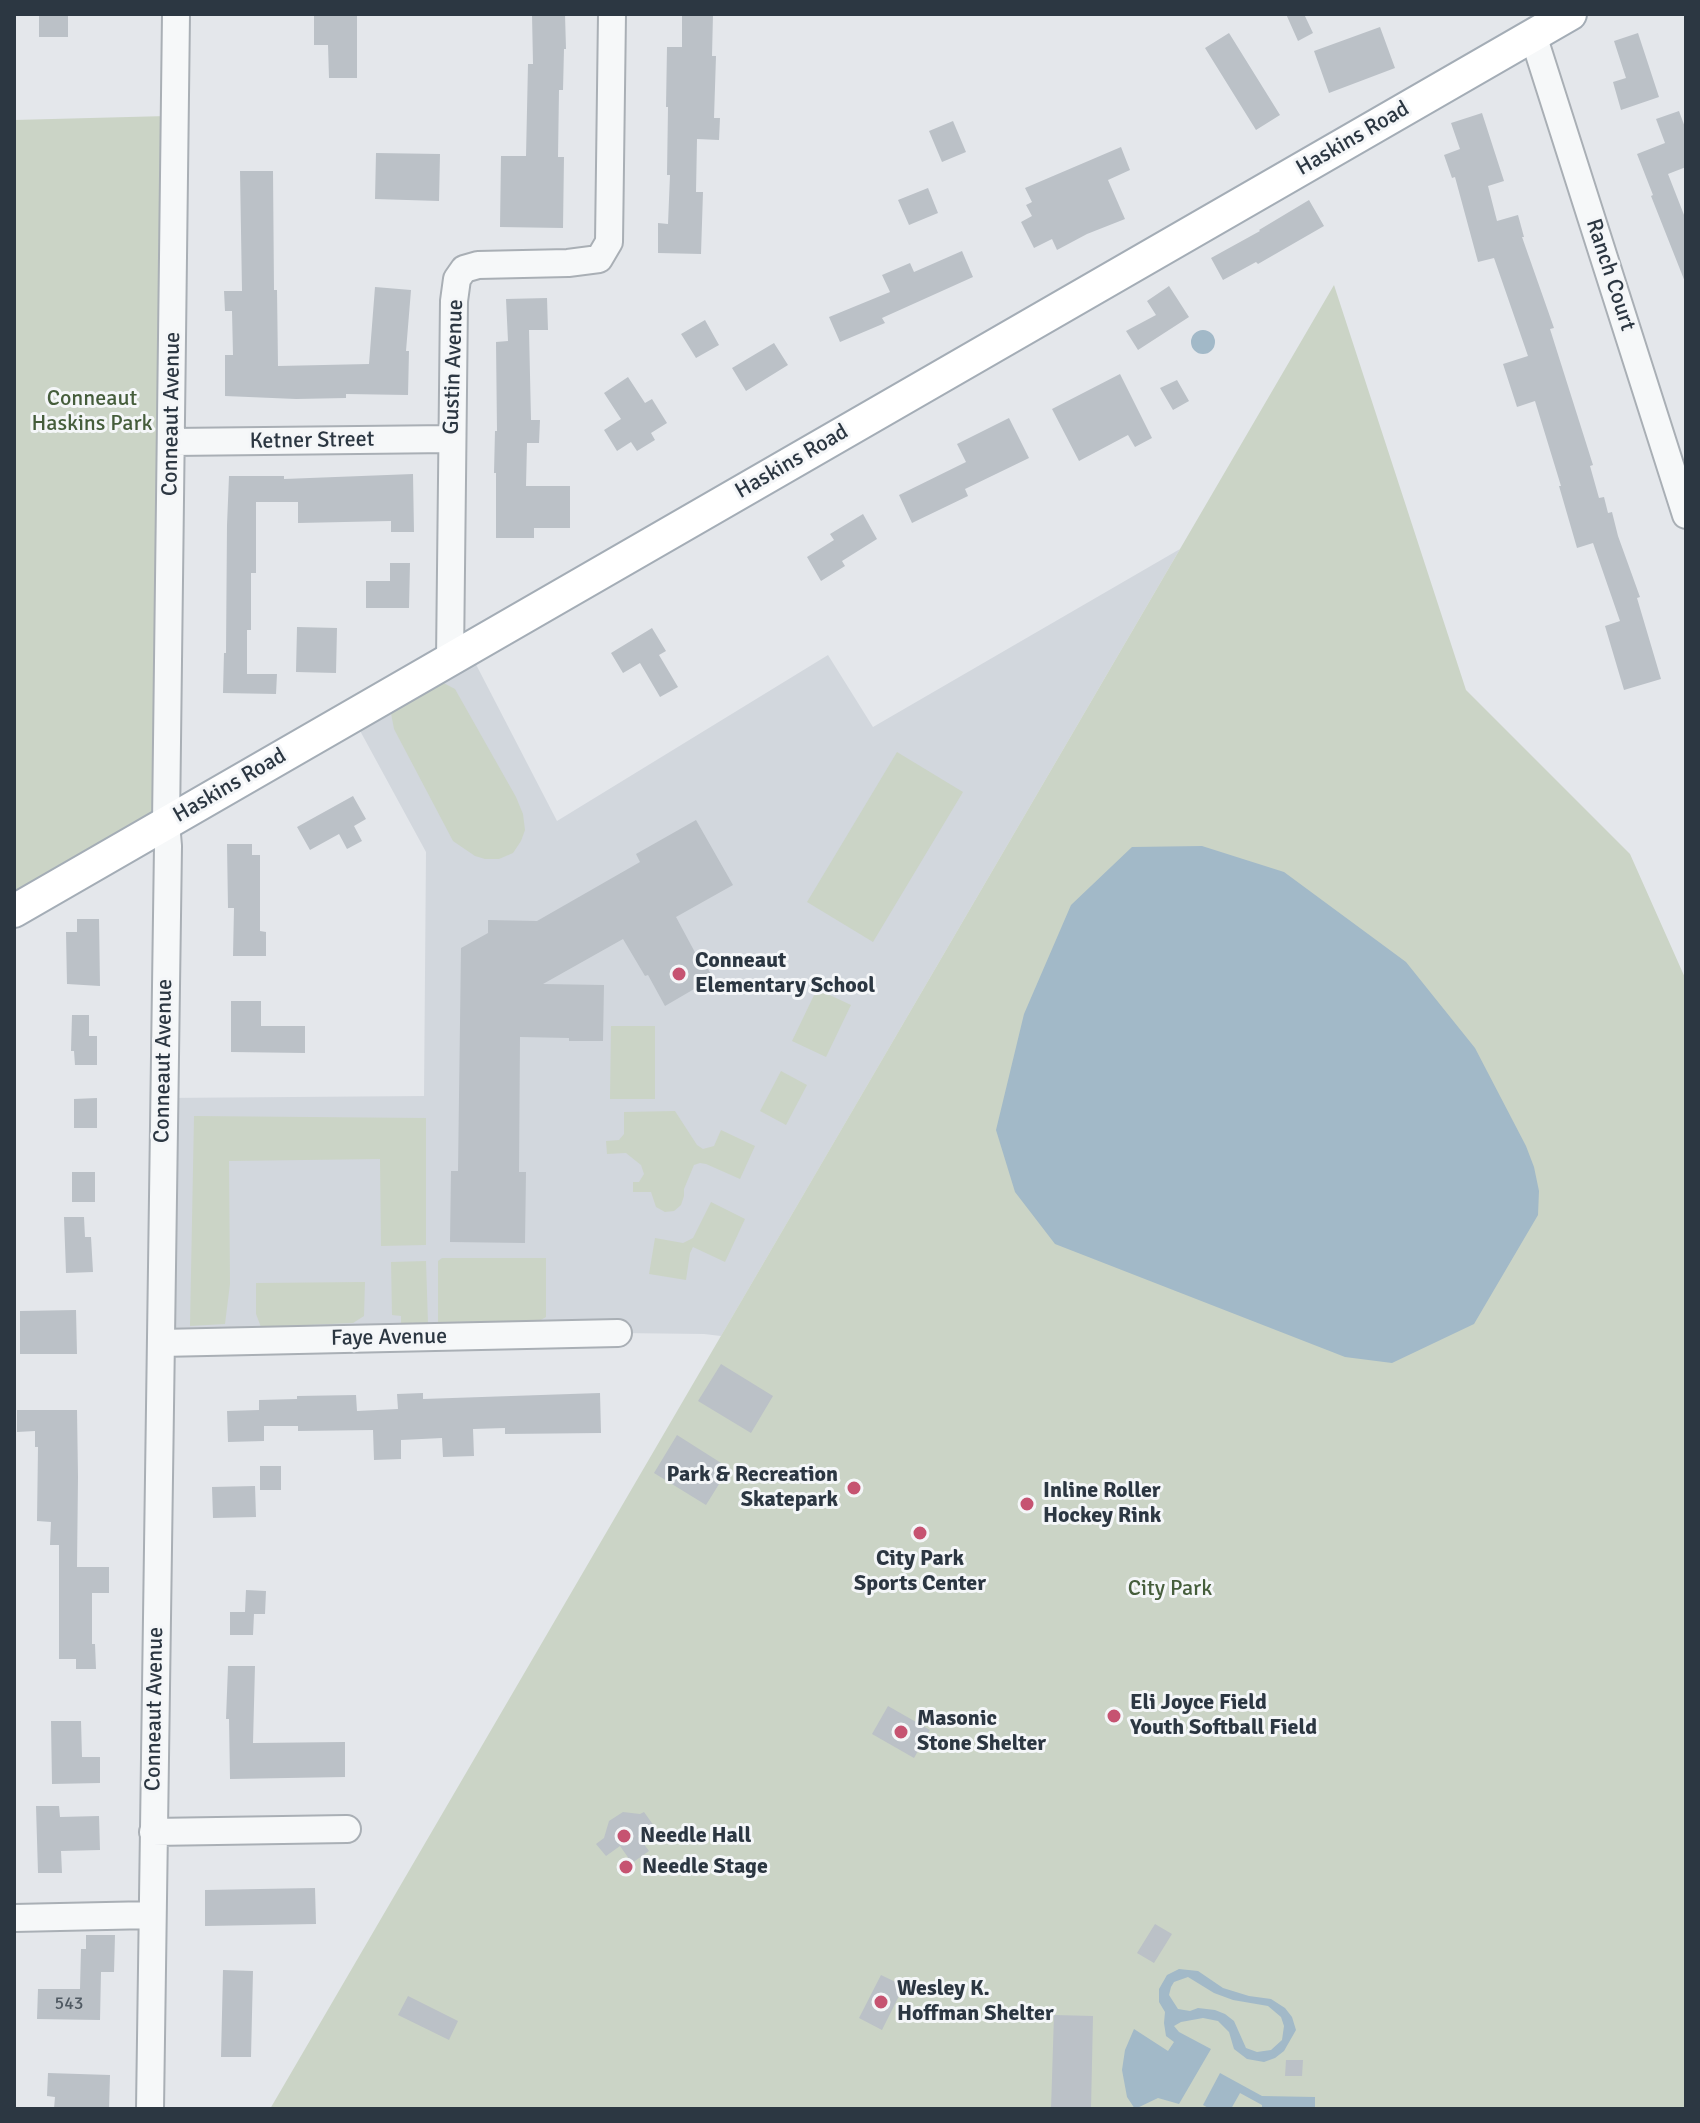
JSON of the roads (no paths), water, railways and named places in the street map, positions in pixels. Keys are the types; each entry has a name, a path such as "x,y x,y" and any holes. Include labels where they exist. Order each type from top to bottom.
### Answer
{"main road":[{"name":"Haskins Road","path":"14,911 1570,14"}],"street":[{"name":"Conneaut Avenue","path":"150,2109 176,14"},
{"name":"Gustin Avenue","path":"450,659 451,439 457,279 464,269 478,265 568,263 599,259 609,242 612,14"},
{"name":"Ranch Court","path":"1533,35 1686,515"},
{"name":"Ketner Street","path":"172,442 451,439"},
{"name":"Faye Avenue","path":"161,1343 618,1333"},
{"path":"153,1832 347,1829"},
{"path":"14,1918 152,1915"}],"water":[{"path":"1203,330 1212,333 1215,342 1212,351 1203,354 1194,351 1191,342 1194,333"},
{"path":"1202,846 1284,872 1406,962 1475,1048 1534,1167 1539,1191 1538,1215 1474,1324 1392,1363 1345,1357 1055,1244 1015,1192 996,1130 1024,1014 1071,905 1132,847"},
{"path":"1179,1969 1198,1971 1223,1988 1271,1999 1285,2008 1296,2030 1284,2051 1264,2062 1247,2059 1234,2049 1229,2032 1218,2021 1203,2018 1181,2022 1174,2026 1179,2032 1211,2049 1179,2104 1158,2098 1135,2109 1127,2097 1122,2070 1125,2050 1134,2029 1168,2051 1174,2042 1166,2036 1165,2012 1159,2002 1159,1989 1167,1975","holes":["1188,1977 1214,1993 1268,2006 1281,2017 1284,2026 1282,2040 1271,2050 1257,2052 1246,2048 1234,2021 1225,2014 1198,2008 1190,2011 1178,2009 1169,1995 1174,1982"]},
{"path":"1220,2073 1262,2096 1315,2097 1315,2109 1262,2109 1262,2105 1240,2093 1231,2109 1210,2109 1203,2105"}],"place":[{"name":"Conneaut Elementary School","path":"679,974"},
{"name":"Park & Recreation Skatepark","path":"854,1488"},
{"name":"Inline Roller Hockey Rink","path":"1027,1504"},
{"name":"City Park Sports Center","path":"920,1533"},
{"name":"Eli Joyce Field Youth Softball Field","path":"1114,1716"},
{"name":"Masonic Stone Shelter","path":"901,1732"},
{"name":"Needle Hall","path":"624,1836"},
{"name":"Needle Stage","path":"626,1867"},
{"name":"Wesley K. Hoffman Shelter","path":"881,2002"}],"park label":[{"name":"Conneaut Haskins Park","path":"92,412"},
{"name":"City Park","path":"1170,1589"}]}
